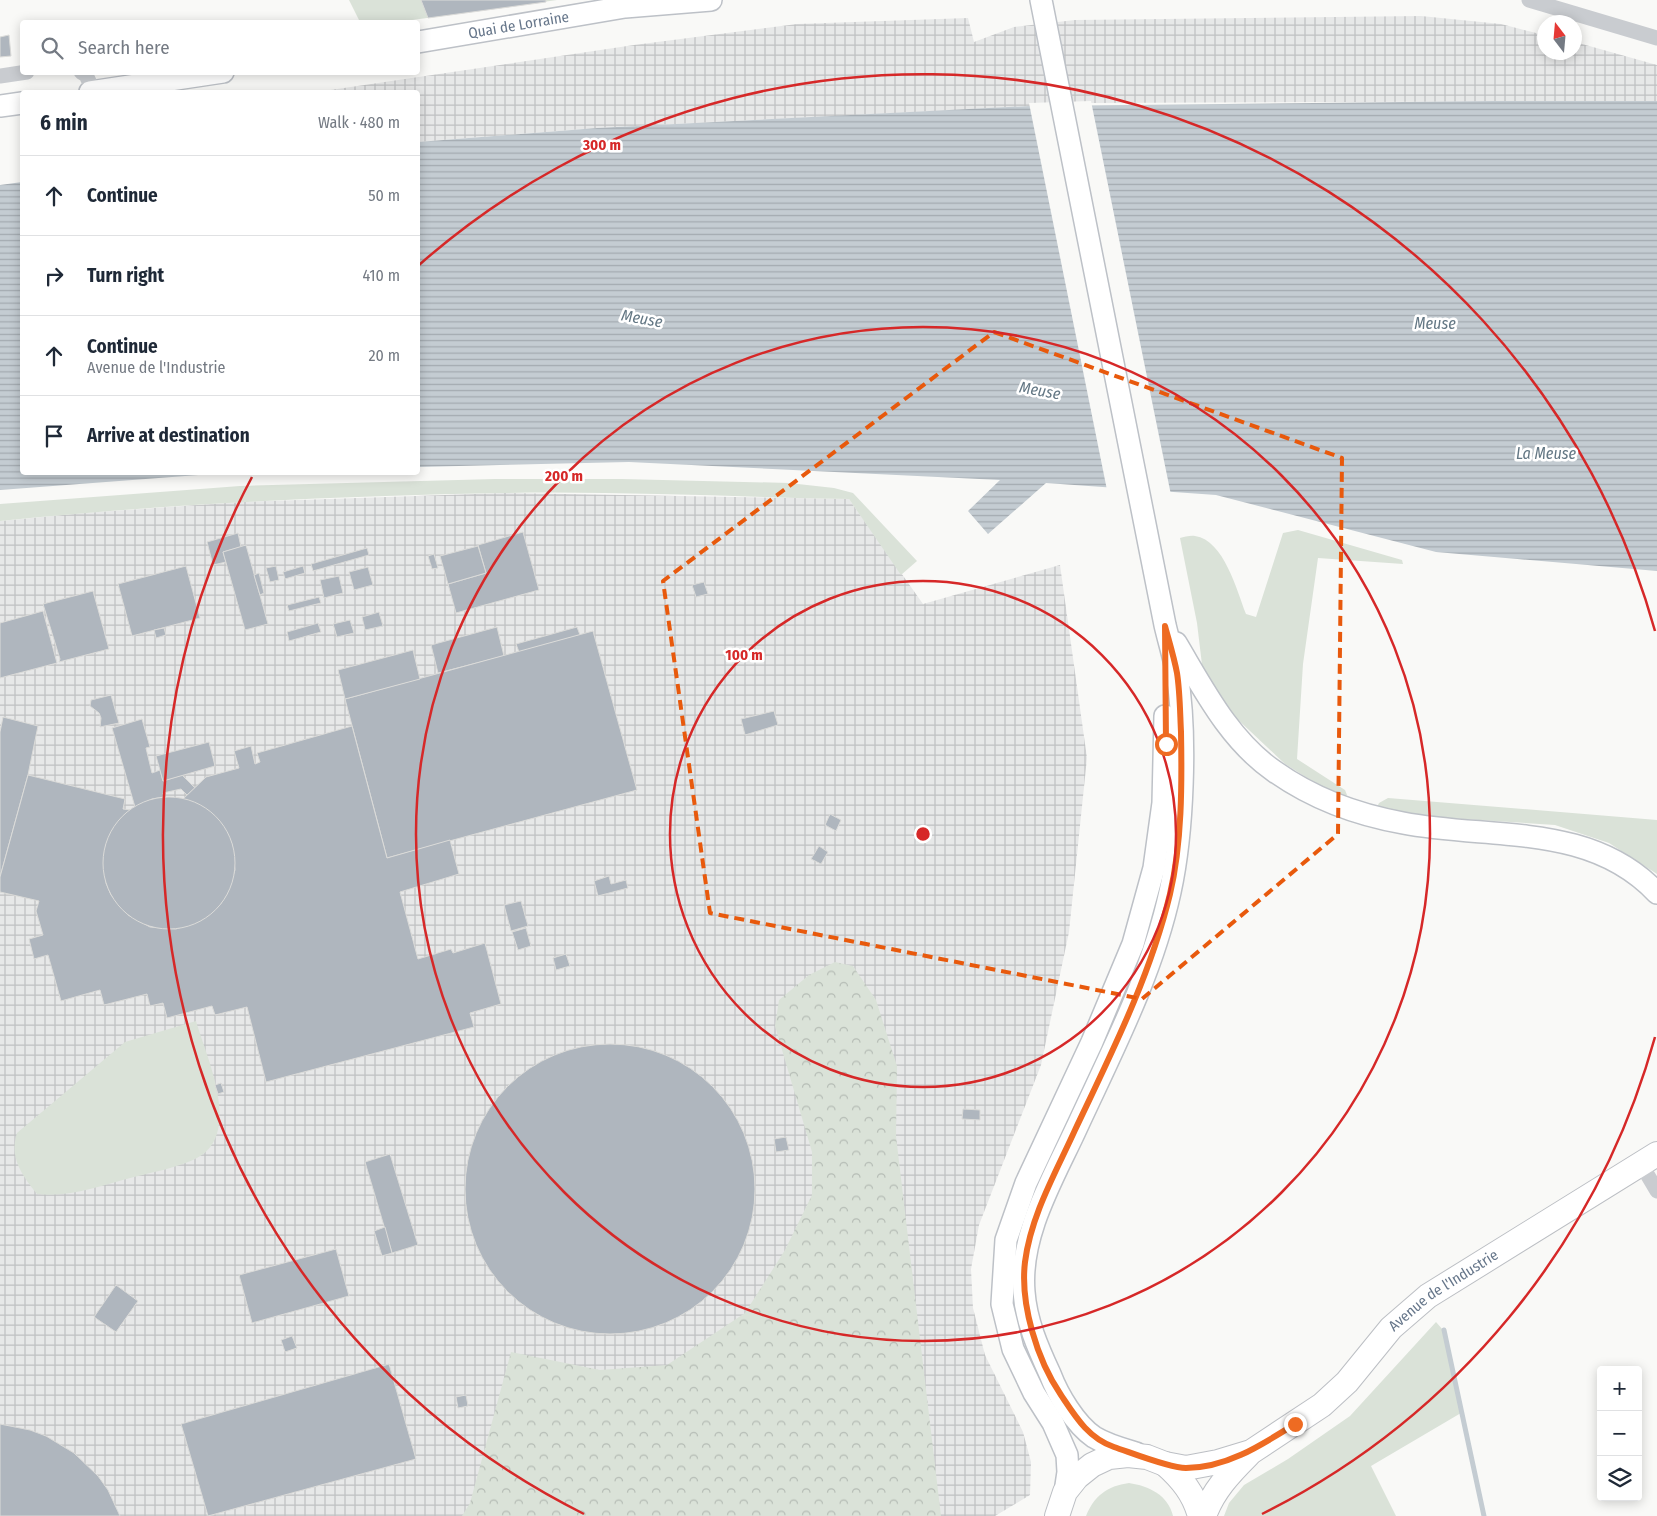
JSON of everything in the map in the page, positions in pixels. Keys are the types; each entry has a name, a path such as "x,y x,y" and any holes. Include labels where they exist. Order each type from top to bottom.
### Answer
{"main road":[{"name":"Quai de Lorraine","path":"420,42 625,4 711,0"},
{"path":"1041,0 1179,694 1182,768 1177,843 1170,892 1151,960 1039,1210 1025,1260 1024,1292 1036,1344 1055,1386 1078,1420 1092,1436 1110,1446 1156,1461 1186,1487 1196,1503 1200,1516"},
{"path":"107,90 204,75"},
{"path":"0,106 20,103"},
{"path":"1165,626 1218,713 1247,746 1273,771 1309,792 1350,810 1405,824 1542,837 1586,847 1622,866 1657,893"},
{"path":"1057,1516 1065,1492 1068,1472 1067,1455 1053,1423 1034,1393 1012,1349 1002,1304 1006,1240 1026,1183 1092,1042 1134,944 1154,868 1163,803 1165,763 1165,626"},
{"name":"Avenue de l'Industrie","path":"1251,1452 1322,1405 1347,1382 1391,1328 1428,1296 1649,1159"},
{"path":"1065,1492 1077,1476 1092,1465 1109,1457 1128,1455 1186,1468 1202,1466 1251,1452"},
{"path":"1204,1516 1210,1499 1225,1478 1251,1452"}],"street":[{"path":"1529,0 1657,38"},
{"path":"0,76 20,73"},
{"path":"86,75 93,90"},
{"path":"1649,1159 1657,1191"}],"highlighted area":[{"path":"994,332 1342,458 1338,834 1142,999 710,913 663,581"}],"shaded area":[{"path":"1421,16 1501,24 1537,33 1537,60 1582,60 1582,44 1657,65 1657,101 1092,103 597,128 420,142 420,90 330,90 634,45 797,24 968,18 974,42 1014,27 1075,20"},
{"path":"504,493 849,499 923,604 1060,565 1087,758 1069,932 1041,1065 979,1225 971,1269 973,1308 985,1355 1023,1432 1031,1462 1030,1495 995,1516 0,1516 0,521 240,502"}],"green space":[{"path":"349,0 557,0 412,20 359,20"},
{"path":"495,479 622,479 789,483 834,488 853,493 917,561 901,575 849,499 589,493 440,494 188,505 0,521 0,504 240,486"},
{"path":"1298,530 1402,560 1403,564 1318,558 1303,664 1297,759 1345,790 1347,795 1344,797 1325,789 1285,764 1233,715 1203,673 1197,623 1180,538 1195,536 1205,540 1214,547 1222,556 1234,580 1246,614 1256,617 1283,533"},
{"path":"1388,798 1657,820 1657,874 1609,843 1555,825 1401,815 1376,809 1379,803"},
{"path":"835,962 853,966 876,1000 897,1066 896,1136 941,1516 462,1516 470,1503 511,1352 600,1370 667,1365 745,1313 785,1250 812,1195 812,1152 775,1026 779,1000 809,975"},
{"path":"196,1021 214,1076 218,1096 220,1116 217,1134 209,1149 193,1160 179,1165 98,1187 62,1194 37,1194 18,1166 15,1150 17,1133 125,1042"},
{"path":"1436,1322 1443,1330 1461,1413 1371,1466 1396,1516 1224,1516 1229,1503 1244,1485 1288,1459 1350,1416"},
{"path":"1129,1483 1144,1486 1157,1493 1167,1502 1173,1516 1086,1516 1093,1503 1102,1493 1121,1484"}],"water":[{"name":"Meuse","path":"1657,101 1657,571 1436,552 1216,495 1046,483 988,534 968,511 1000,480 629,462 420,467 420,142 597,128 1030,106"},
{"path":"20,182 20,475 199,475 0,490 0,185"}],"pier":[{"path":"1091,101 1171,495 1107,490 1029,103"}],"building":[{"path":"421,0 546,0 546,2 428,18"},
{"path":"9,35 11,56 0,57 0,37"},
{"path":"523,532 539,590 456,613 448,584 486,573 478,545"},
{"path":"238,533 241,547 223,552 226,562 213,565 207,542"},
{"path":"246,545 268,624 245,630 223,552"},
{"path":"478,546 486,573 448,584 440,556"},
{"path":"367,548 369,555 313,571 311,564"},
{"path":"434,554 438,568 432,569 428,556"},
{"path":"186,566 200,618 132,636 118,584"},
{"path":"276,566 279,580 270,582 266,568"},
{"path":"303,566 305,573 285,579 283,572"},
{"path":"368,567 373,585 354,590 349,572"},
{"path":"259,573 264,593 260,595 254,575"},
{"path":"339,576 343,593 324,598 320,580"},
{"path":"704,582 708,594 696,597 692,585"},
{"path":"93,591 109,649 59,662 60,659 43,604"},
{"path":"319,597 321,603 289,611 287,605"},
{"path":"43,611 57,663 0,678 0,623"},
{"path":"379,612 383,626 365,630 362,617"},
{"path":"350,620 354,633 337,637 333,624"},
{"path":"318,623 321,632 289,641 287,632"},
{"path":"497,627 504,656 438,673 431,645"},
{"path":"577,627 580,635 519,652 516,644"},
{"path":"164,628 166,635 156,638 154,630"},
{"path":"593,631 637,790 387,858 345,699"},
{"path":"413,650 420,679 345,699 338,670"},
{"path":"111,695 119,723 100,727 101,718 99,713 90,706 91,700"},
{"path":"774,711 778,725 745,735 741,719"},
{"path":"3,717 38,726 28,775 0,877 0,732"},
{"path":"142,719 150,747 146,748 152,773 160,770 163,781 182,775 195,788 187,795 181,789 163,793 164,797 152,799 135,807 112,728"},
{"path":"352,726 387,858 450,840 459,874 400,892 418,959 451,949 453,953 485,943 501,1004 470,1013 474,1027 266,1082 247,1007 215,1015 212,1006 167,1018 163,1003 150,1006 147,994 104,1005 100,990 61,1001 48,955 34,959 29,939 43,935 36,911 39,901 0,892 0,877 28,775 125,799 123,809 131,810 118,822 106,845 104,858 106,883 111,895 128,915 150,927 176,929 200,921 220,905 227,894 235,870 232,844 220,822 200,806 182,800 206,777 239,768 234,751 251,746 255,764 260,762 257,753"},
{"path":"209,742 215,766 163,781 156,756"},
{"path":"169,797 194,802 215,817 230,838 235,863 230,888 215,909 194,924 169,929 144,924 123,909 108,888 103,863 108,838 123,817 144,802"},
{"path":"830,814 841,820 836,831 825,825"},
{"path":"819,846 828,852 821,864 811,859"},
{"path":"609,876 611,884 626,880 628,888 598,896 594,881"},
{"path":"521,901 528,926 511,931 504,905"},
{"path":"526,928 531,946 518,950 512,932"},
{"path":"566,954 570,966 556,970 553,958"},
{"path":"610,1044 638,1047 678,1061 702,1077 722,1097 744,1134 752,1161 755,1189 752,1217 738,1257 722,1281 702,1301 665,1323 638,1331 610,1334 582,1331 542,1317 518,1301 498,1281 476,1244 468,1217 465,1189 468,1161 482,1121 498,1097 518,1077 555,1055 582,1047"},
{"path":"221,1083 224,1092 218,1094 215,1085"},
{"path":"963,1109 980,1110 980,1120 962,1119"},
{"path":"786,1137 789,1150 776,1152 774,1139"},
{"path":"390,1154 418,1245 392,1253 365,1162"},
{"path":"385,1227 392,1253 382,1256 374,1231"},
{"path":"336,1249 349,1296 252,1323 239,1275"},
{"path":"116,1285 138,1301 116,1332 94,1317"},
{"path":"292,1336 297,1348 285,1352 281,1340"},
{"path":"389,1364 416,1459 208,1516 181,1424"},
{"path":"466,1395 468,1406 458,1408 456,1397"},
{"path":"0,1424 30,1430 46,1436 74,1453 98,1476 108,1490 120,1516 0,1516"}],"waterway":[{"path":"1444,1330 1484,1516"}],"route":[{"path":"1166,744 1165,626 1177,673 1182,768 1177,843 1170,892 1151,960 1039,1210 1025,1260 1024,1292 1033,1335 1055,1386 1078,1420 1092,1436 1110,1446 1165,1464 1186,1468 1202,1466 1251,1452 1295,1424"}],"water label":[{"name":"La Meuse","path":"1546,453"}]}
